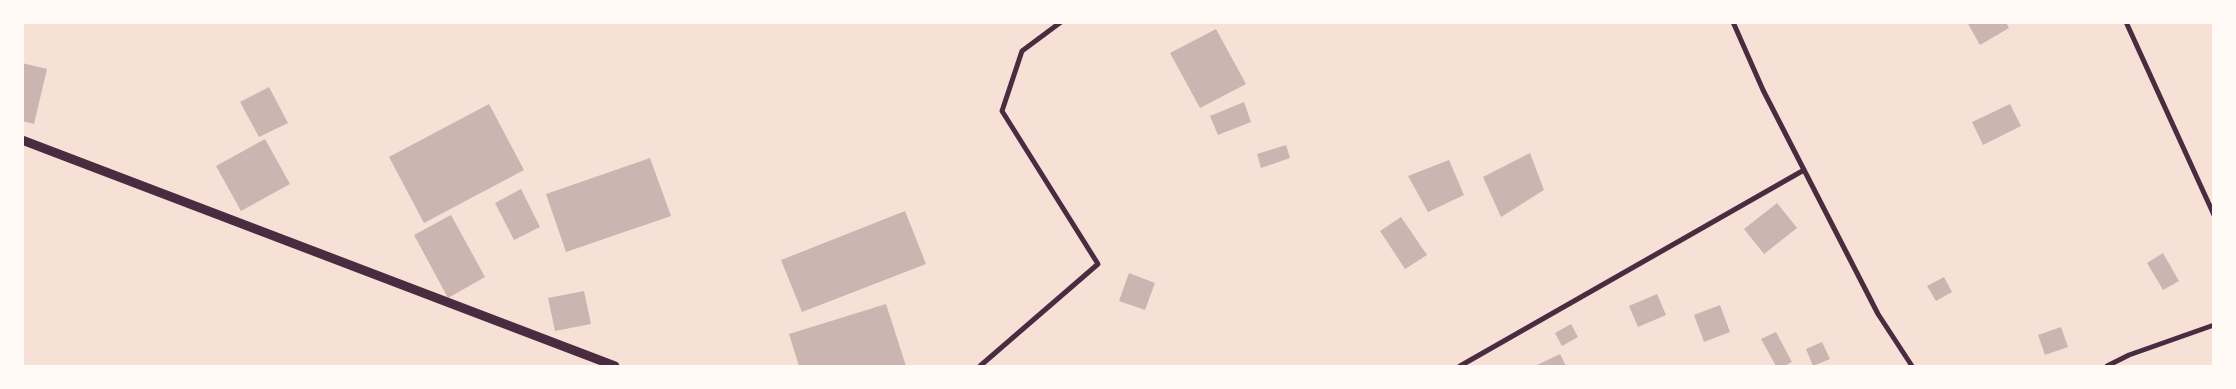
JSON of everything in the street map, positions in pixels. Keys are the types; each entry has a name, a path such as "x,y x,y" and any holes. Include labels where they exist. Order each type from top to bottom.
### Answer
{"street":[{"path":"980,366 1098,264 1002,111 1022,52 1061,22"},
{"path":"1733,22 1763,90 1878,314 1912,366"},
{"path":"2126,22 2214,215"},
{"path":"22,140 615,366"},
{"path":"1460,366 1804,170"},
{"path":"2107,366 2129,355 2214,325"}],"building":[{"path":"1967,22 2006,22 2009,28 1980,45"},
{"path":"1216,29 1246,84 1200,108 1170,53"},
{"path":"22,63 47,69 34,124 22,121"},
{"path":"269,87 288,123 259,137 240,102"},
{"path":"1244,102 1251,122 1218,135 1210,116"},
{"path":"489,104 524,170 424,223 389,157"},
{"path":"2010,104 2021,126 1983,145 1972,122"},
{"path":"265,139 290,184 241,211 216,166"},
{"path":"1286,145 1290,158 1261,168 1257,154"},
{"path":"1530,153 1544,190 1501,217 1483,177"},
{"path":"650,158 671,216 566,252 546,194"},
{"path":"1449,160 1464,195 1428,212 1408,176"},
{"path":"521,189 540,227 514,240 495,203"},
{"path":"1777,203 1797,228 1764,254 1744,229"},
{"path":"905,211 926,264 802,312 781,260"},
{"path":"451,215 485,277 448,298 414,235"},
{"path":"1401,217 1427,255 1405,269 1380,231"},
{"path":"2163,253 2179,281 2163,290 2147,263"},
{"path":"1129,273 1155,283 1145,310 1119,301"},
{"path":"1944,277 1952,292 1936,301 1927,286"},
{"path":"584,291 591,324 555,331 548,298"},
{"path":"1657,294 1666,315 1638,327 1629,306"},
{"path":"886,304 906,366 799,366 789,334"},
{"path":"1720,305 1730,332 1704,342 1694,315"},
{"path":"1571,324 1578,337 1562,346 1555,333"},
{"path":"2061,327 2068,347 2045,355 2038,335"},
{"path":"1776,332 1792,362 1784,366 1776,366 1761,339"},
{"path":"1822,342 1830,359 1813,366 1806,349"},
{"path":"1560,354 1566,366 1535,366"}]}
